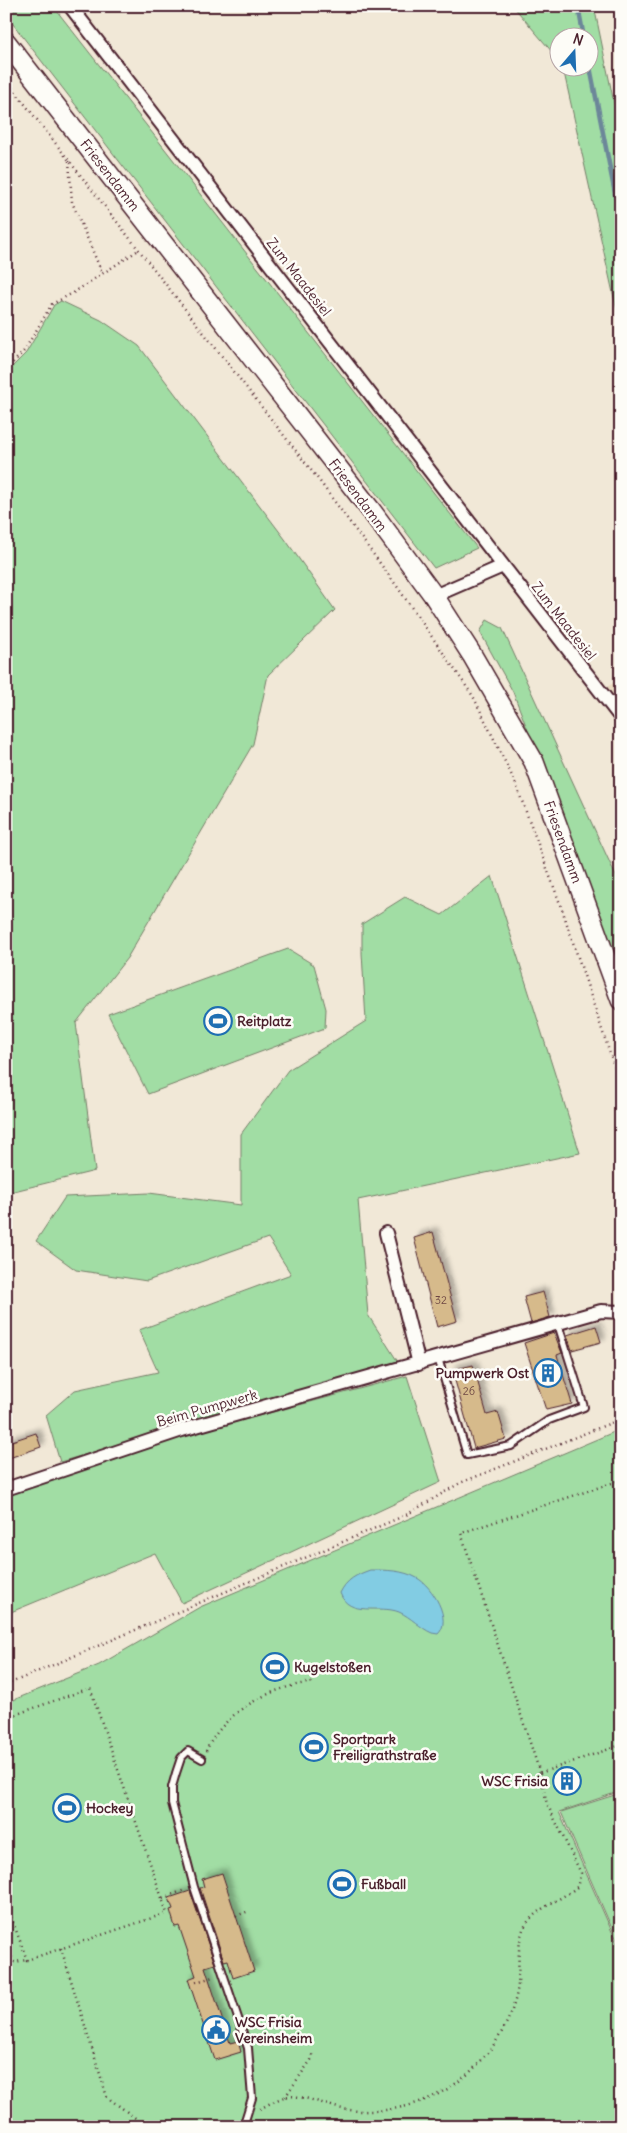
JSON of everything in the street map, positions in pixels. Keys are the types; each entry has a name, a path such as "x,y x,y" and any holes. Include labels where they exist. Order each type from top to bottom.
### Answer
{"main road":[{"name":"Friesendamm","path":"6,42 358,494 434,596 472,654 534,762 621,1000"}],"street":[{"name":"Zum Maadesiel","path":"70,6 621,718"},
{"path":"434,596 503,566"},
{"path":"386,1233 419,1364"},
{"name":"Beim Pumpwerk","path":"6,1489 182,1430 601,1312 621,1312"}],"lane":[{"path":"438,1358 467,1455 511,1446 549,1420 584,1407 558,1324"},
{"path":"202,1759 188,1751 181,1758 172,1787 175,1820 194,1887 248,2048 252,2098 244,2124"}],"path":[{"path":"6,80 318,479 396,585 473,696 515,782 562,909 621,1087"},
{"path":"69,160 72,202 102,274"},
{"path":"6,370 24,352 52,304 73,293 138,250"},
{"path":"6,1685 406,1515 460,1483 621,1419"},
{"path":"285,2097 308,2100 344,2109 380,2111 418,2103 443,2092 468,2075 502,2031 518,1987 522,1930 537,1912 568,1895 577,1887 581,1873 547,1804 540,1773 461,1532 621,1480"},
{"path":"202,1759 209,1745 225,1725 258,1698 291,1684 315,1682"},
{"path":"6,1718 90,1688 168,1913 27,1960 14,1962 6,1943"},
{"path":"540,1773 621,1745"},
{"path":"162,1898 194,1887"},
{"path":"6,1903 27,1960"},
{"path":"236,1916 248,1911"},
{"path":"61,1948 107,2097 138,2120"},
{"path":"196,1982 206,1979"},
{"path":"244,2124 259,2109 285,2097 311,2060 313,2052"}],"shaded area":[{"path":"621,678 621,704 607,687"}],"green space":[{"path":"6,6 53,6 477,548 434,568 6,15"},
{"path":"513,6 594,6 599,28 550,28 550,49"},
{"path":"600,35 621,137 621,329 565,78 600,78"},
{"path":"61,301 101,320 139,346 285,539 335,610 268,675 253,744 127,958 76,1023 95,1171 6,1193 6,373 26,353 54,305"},
{"path":"487,620 502,628 621,887 621,972 513,692 480,632"},
{"path":"492,876 580,1153 358,1200 368,1315 398,1362 60,1462 46,1415 75,1390 158,1372 139,1330 291,1274 268,1238 147,1281 76,1270 36,1241 65,1197 149,1193 241,1205 241,1134 288,1070 366,1021 362,924 405,897 442,915"},
{"name":"Reitplatz","path":"288,949 314,965 326,1009 325,1028 148,1094 108,1014"},
{"path":"407,1376 441,1482 182,1603 155,1553 6,1614 6,1496 184,1436"},
{"name":"Sportpark Freiligrathstraße","path":"621,1429 621,1791 559,1812 621,1952 621,2127 6,2127 6,1703 99,1665 200,1607"},
{"path":"621,1793 621,1949 561,1812"}],"water":[{"path":"370,1570 400,1572 412,1575 423,1582 429,1588 442,1612 442,1628 438,1634 428,1631 399,1612 357,1608 344,1601 340,1593 346,1584 356,1576"}],"building":[{"path":"433,1232 457,1321 437,1327 414,1238"},
{"path":"543,1292 550,1317 531,1323 524,1297"},
{"path":"596,1326 601,1342 572,1350 567,1335"},
{"name":"Pumpwerk Ost","path":"554,1333 562,1353 557,1355 572,1404 546,1410 524,1343"},
{"path":"473,1365 487,1415 498,1412 506,1439 474,1448 452,1370"},
{"path":"36,1433 41,1447 6,1459 6,1443"},
{"path":"222,1873 254,1971 233,1978 228,1960 224,1961 200,1888 204,1887 202,1879"},
{"path":"190,1891 215,1964 205,1967 230,2043 238,2041 241,2052 215,2060 188,1979 196,1976 179,1926 175,1927 170,1910 173,1909 169,1898"}],"waterway":[{"path":"578,6 582,28"},
{"path":"592,78 621,224"}],"place":[{"name":"Reitplatz","path":"218,1021"},
{"name":"Pumpwerk Ost","path":"548,1373"},
{"name":"Kugelstoßen","path":"275,1667"},
{"name":"Sportpark Freiligrathstraße","path":"314,1747"},
{"name":"WSC Frisia","path":"567,1781"},
{"name":"Hockey","path":"67,1808"},
{"name":"Fußball","path":"342,1884"},
{"name":"WSC Frisia Vereinsheim","path":"216,2030"}]}
